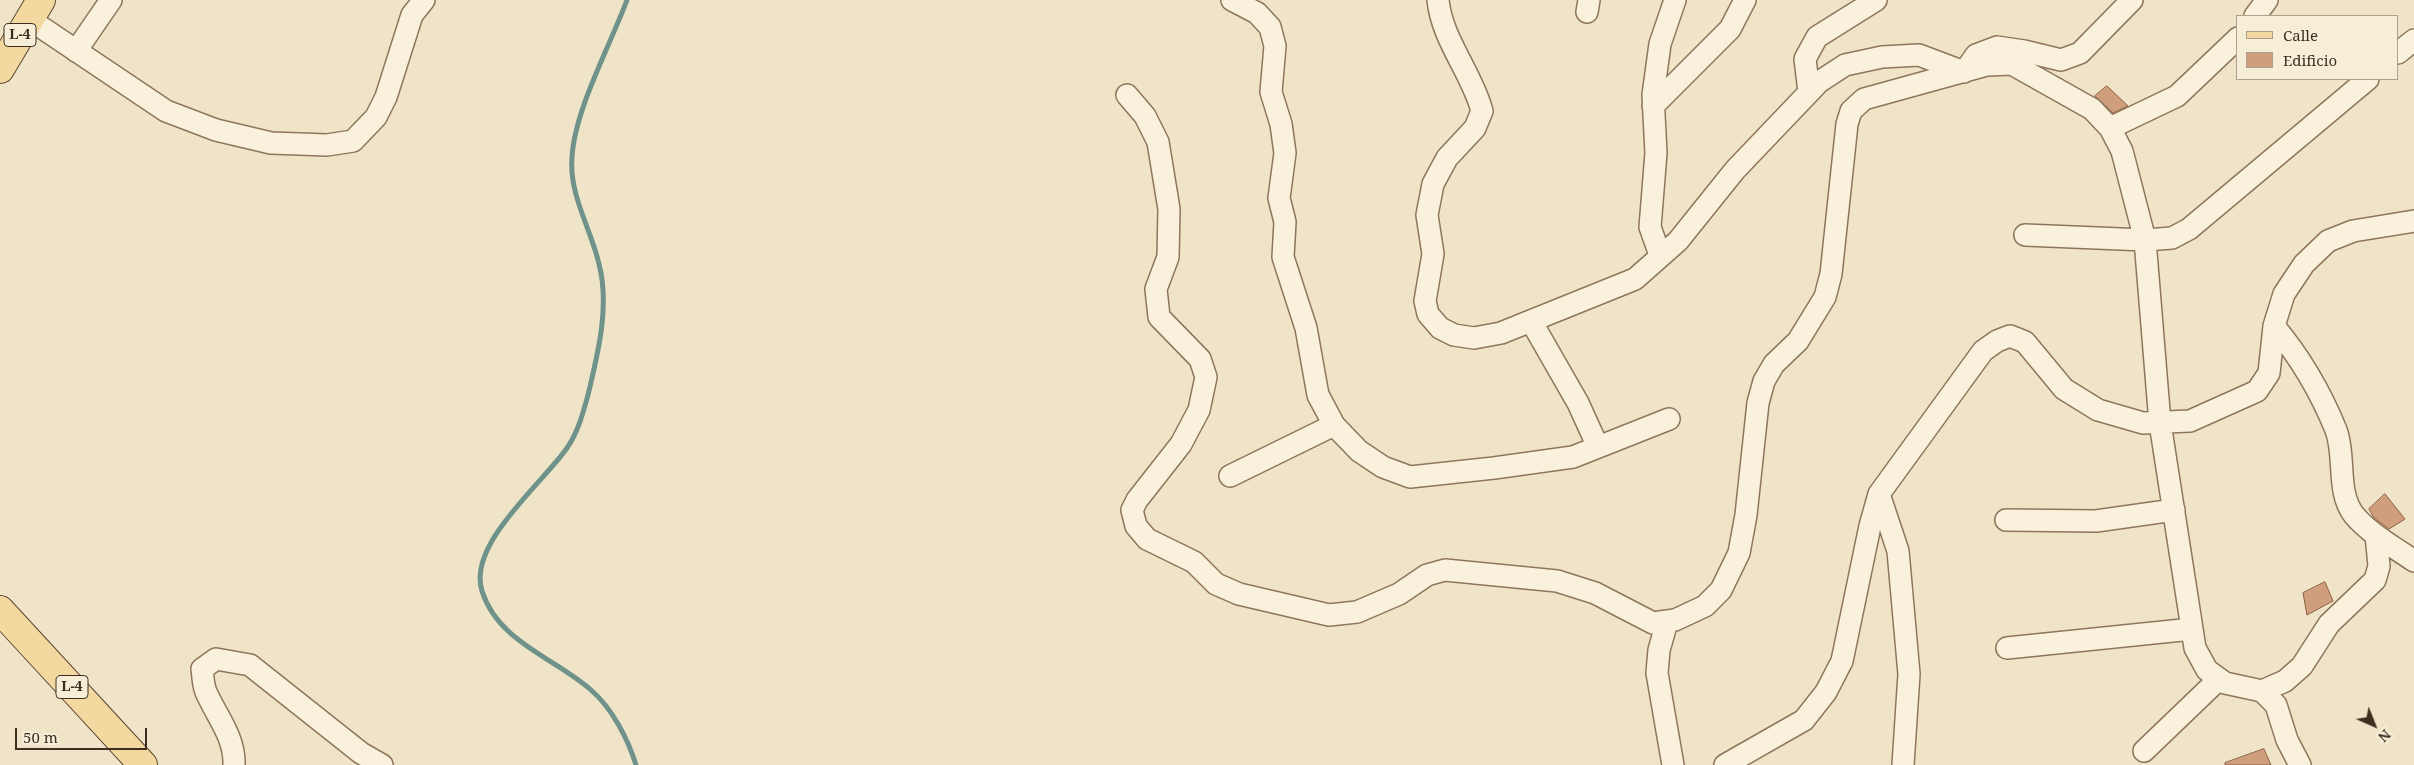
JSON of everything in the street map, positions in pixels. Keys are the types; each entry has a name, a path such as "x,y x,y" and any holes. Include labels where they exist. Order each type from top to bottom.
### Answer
{"main road":[{"name":"L-4","path":"0,69 35,10"},
{"name":"L-4","path":"0,610 143,765"}],"street":[{"path":"76,51 111,0"},
{"path":"35,10 76,51 166,111 216,130 271,143 327,145 353,141 376,117 386,97 412,15 424,0"},
{"path":"1232,0 1257,13 1270,27 1275,46 1271,92 1281,124 1285,153 1279,198 1285,222 1283,257 1306,328 1318,395 1334,425 1359,451 1384,467 1410,477 1572,457 1669,419"},
{"path":"1438,0 1439,10 1448,36 1482,111 1475,128 1446,158 1433,184 1427,215 1432,254 1425,301 1428,314 1440,328 1454,335 1474,338 1501,332 1635,279 1678,240 1734,170 1809,92 1819,82 1846,64 1882,57 1919,55 1964,72"},
{"path":"1660,255 1650,227 1656,153 1653,106 1660,44 1675,0"},
{"path":"1653,106 1730,29 1745,0"},
{"path":"1809,92 1805,60 1816,37 1876,0"},
{"path":"1964,72 1976,55 1997,47 2062,60 2080,54 2132,0"},
{"path":"2256,15 2267,0"},
{"path":"2110,128 2177,96 2236,40"},
{"path":"2399,52 2414,40"},
{"path":"1127,95 1145,116 1158,142 1169,209 1168,257 1156,289 1159,317 1200,359 1206,377 1199,410 1182,444 1137,500 1132,510 1136,526 1147,539 1194,562 1216,584 1239,594 1330,615 1357,612 1399,594 1427,575 1445,570 1557,581 1595,593 1653,623 1667,622 1690,613 1710,601 1721,590 1739,553 1746,515 1758,403 1764,381 1774,364 1798,340 1825,296 1831,274 1847,124 1851,111 1864,99 1987,66 2012,64 2092,109 2110,128 2122,152 2145,240 2160,423 2196,648 2207,670 2219,679 2225,683 2262,691 2276,705 2287,740 2300,765"},
{"path":"2026,235 2145,240 2172,238 2189,229 2367,80"},
{"path":"1725,765 1804,720 1826,692 1842,661 1870,526 1879,494 1983,351 1997,341 2010,336 2025,342 2064,389 2098,410 2143,424 2190,421 2257,391 2269,374 2274,326 2284,294 2304,264 2328,242 2353,231 2414,222"},
{"path":"1531,321 1578,403 1598,448"},
{"path":"2274,326 2297,354 2336,432 2346,500 2354,514 2376,535 2414,561"},
{"path":"1230,476 1334,425"},
{"path":"1879,494 1898,551 1909,674 1904,765"},
{"path":"2006,520 2096,520 2174,510"},
{"path":"2262,691 2285,681 2302,666 2329,624 2375,580 2379,566 2376,535"},
{"path":"1667,622 1659,650 1657,674 1673,765"},
{"path":"2007,648 2192,629"},
{"path":"234,765 235,752 229,736 205,691 202,669 216,659 250,665 361,753 382,765"},
{"path":"2144,750 2219,679"}],"building":[{"path":"2107,86 2128,106 2113,113 2095,96"},
{"path":"2385,494 2405,519 2389,529 2374,518 2369,509"},
{"path":"2325,582 2333,601 2307,615 2303,593"},
{"path":"2264,749 2271,765 2225,765 2225,763"}],"waterway":[{"path":"627,0 586,99 574,140 572,158 572,172 577,199 595,251 602,280 603,313 601,330 588,395 580,422 571,442 496,534 486,554 480,573 482,591 490,609 501,623 529,648 577,679 599,697 618,724 629,745 636,765"}]}
